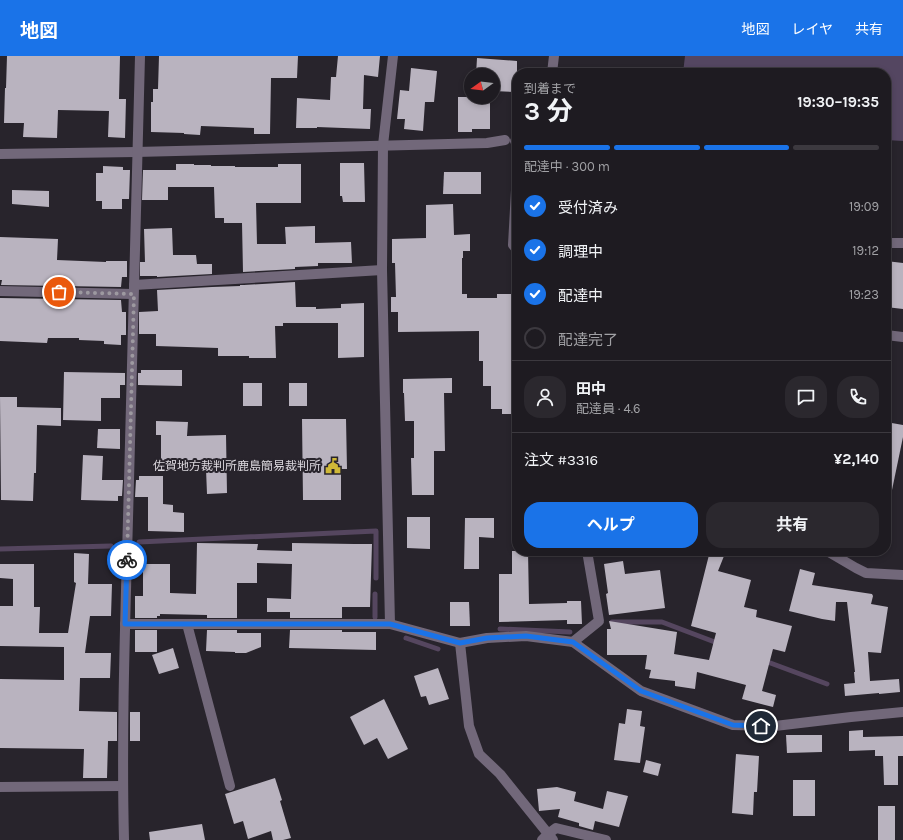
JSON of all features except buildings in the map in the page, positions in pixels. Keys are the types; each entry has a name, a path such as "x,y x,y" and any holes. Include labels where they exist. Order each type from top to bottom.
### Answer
{"street":[{"path":"124,840 122,786 125,624 134,290 136,152 140,56"},
{"path":"390,624 382,270 383,145 393,56"},
{"path":"553,68 554,56"},
{"path":"0,154 487,143 512,140"},
{"path":"891,243 903,243"},
{"path":"0,290 134,290 382,270"},
{"path":"891,336 903,337"},
{"path":"573,642 599,622 588,556"},
{"path":"836,556 866,573 903,575"},
{"path":"125,624 390,624 460,643 487,638 526,636 573,642 641,691 733,725 775,726 903,712"},
{"path":"187,624 230,786"},
{"path":"460,643 469,726 479,754 500,774 548,838 556,828 606,840"},
{"path":"0,787 122,786"}],"shaded area":[{"path":"685,56 903,56 903,141 891,140 891,68 684,68"}],"waterway":[{"path":"139,542 376,531 376,578"},
{"path":"0,549 111,546"},
{"path":"375,594 375,617"},
{"path":"612,622 662,622 720,644"},
{"path":"500,629 570,632"},
{"path":"406,638 438,649"},
{"path":"765,661 827,684"}],"way so far":[{"path":"59,292 134,294 127,560"}],"place":[{"name":"佐賀地方裁判所鹿島簡易裁判所","path":"333,466"}],"route":[{"path":"127,560 125,624 390,624 460,643 487,638 526,636 573,642 641,691 733,725 761,726"}]}
